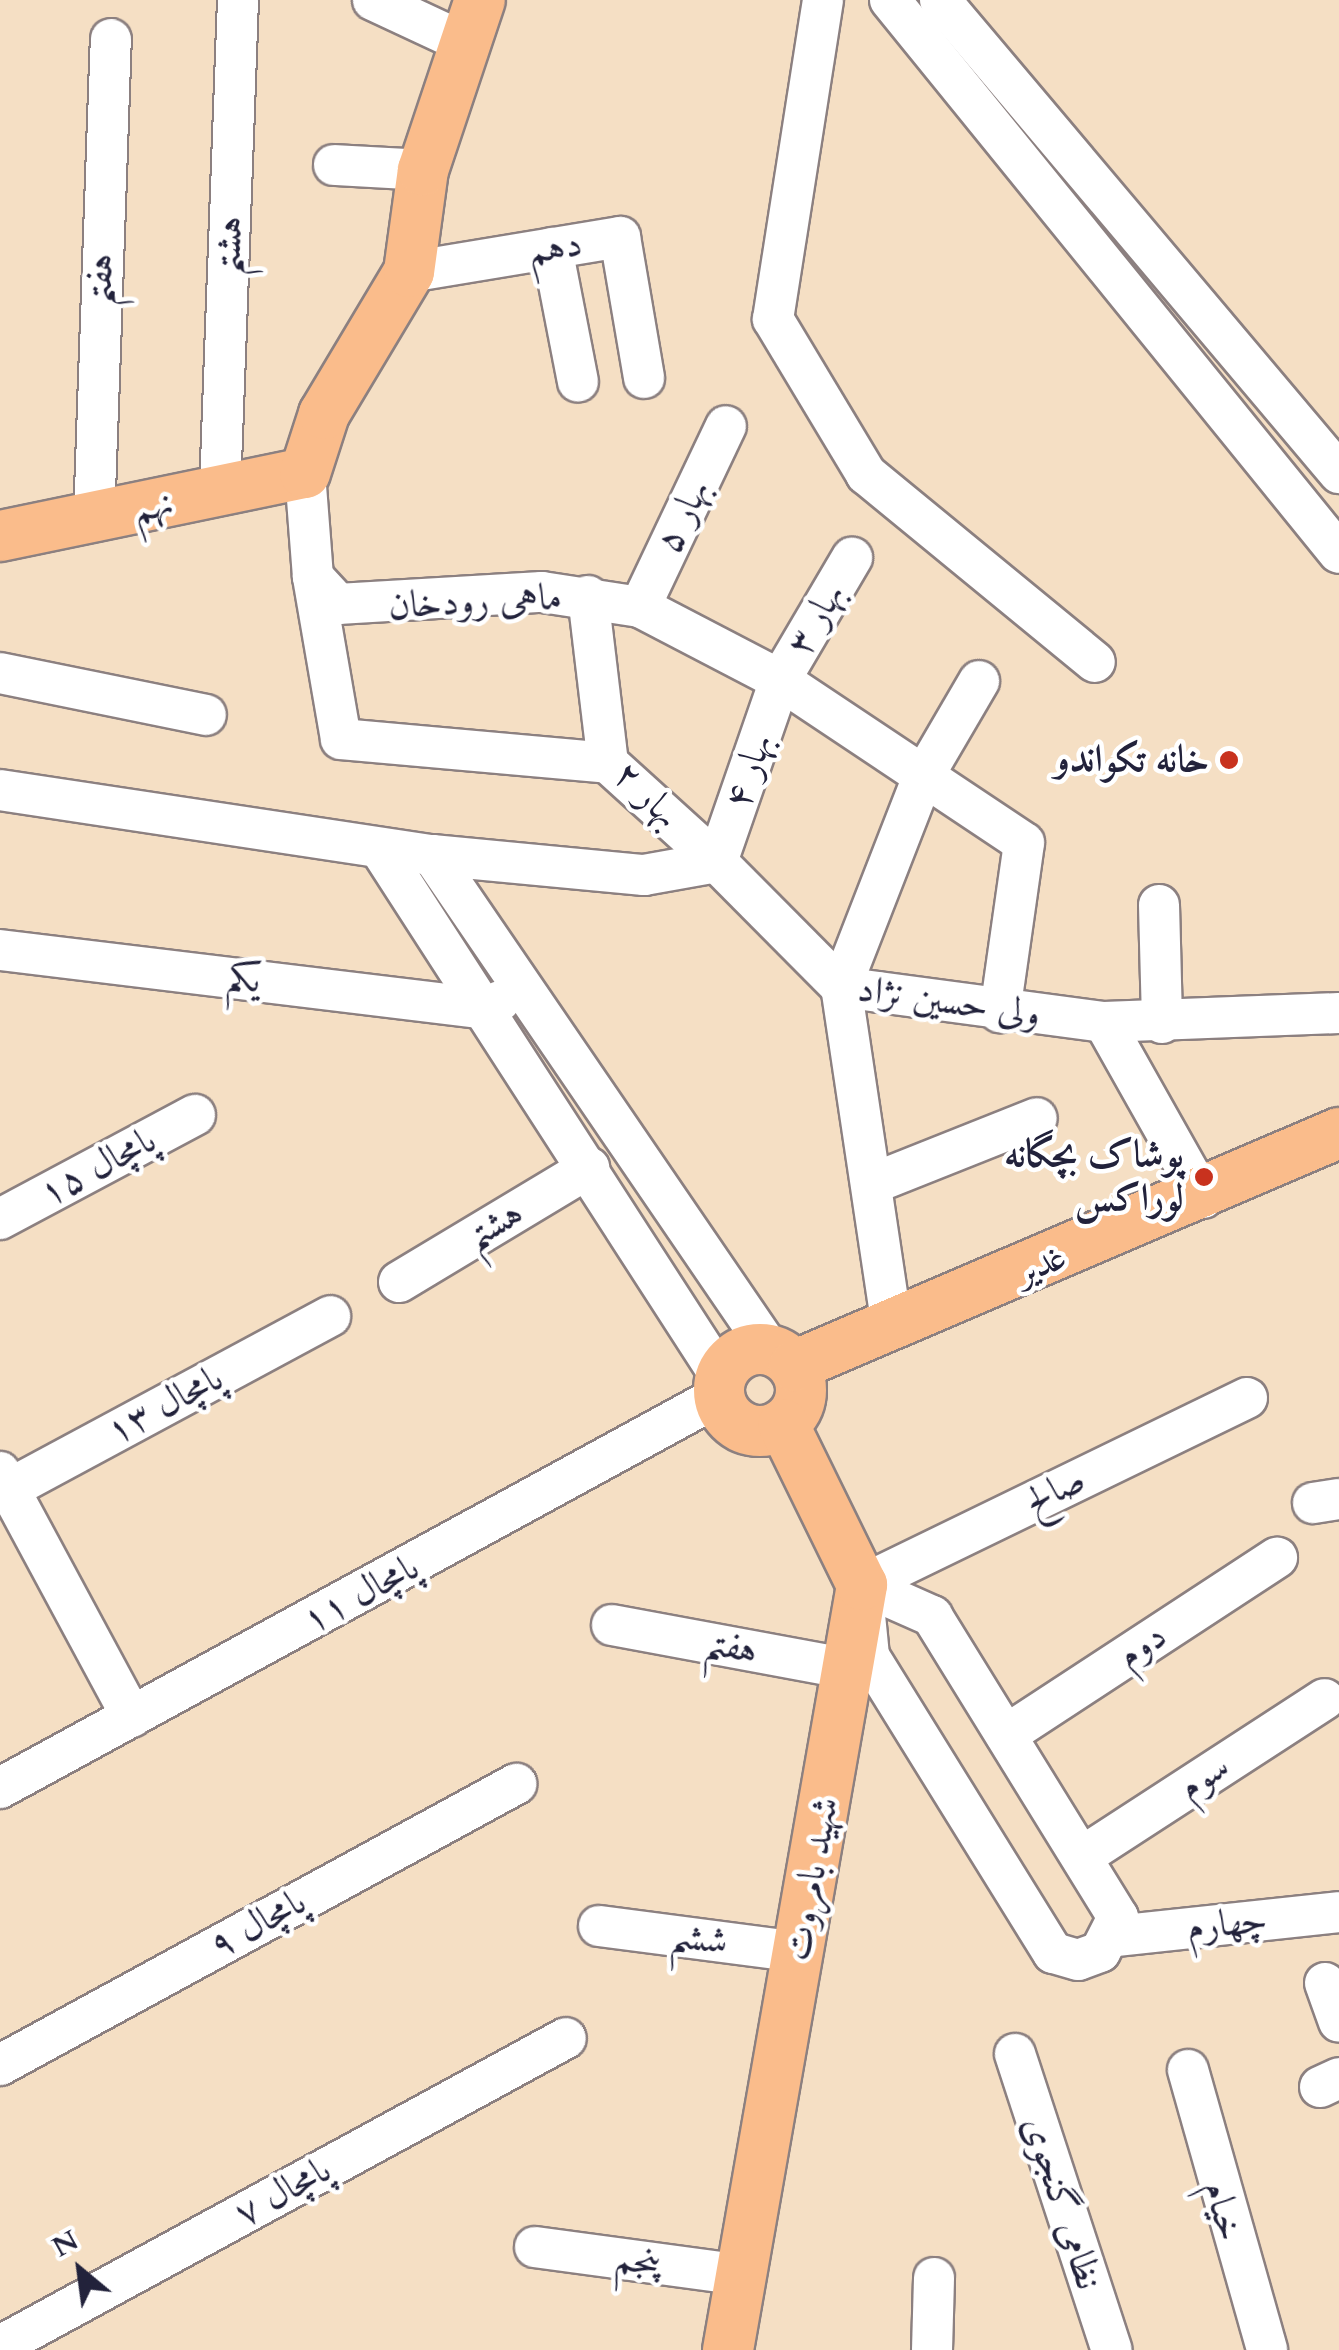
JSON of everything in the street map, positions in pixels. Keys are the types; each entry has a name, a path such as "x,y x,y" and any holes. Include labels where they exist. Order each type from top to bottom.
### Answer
{"main road":[{"path":"305,473 324,414 409,272 422,170 471,21"},
{"name":"نهم","path":"0,536 94,521 305,473"},
{"name":"غدیر","path":"782,1358 892,1327 1337,1138"},
{"path":"750,1350 782,1358 800,1397 783,1424 744,1428 720,1386 750,1350"},
{"path":"783,1424 862,1586"},
{"name":"شهید بامروت","path":"728,2350 862,1586"}],"street":[{"name":"هشتم","path":"220,491 238,0"},
{"path":"373,0 471,21"},
{"path":"823,0 773,319 866,474 1096,662"},
{"path":"890,0 1217,411 1339,553"},
{"path":"940,0 1339,473"},
{"name":"هفتم","path":"94,521 110,39"},
{"path":"334,165 422,170"},
{"name":"دهم","path":"409,272 620,238 644,378"},
{"path":"552,248 578,382"},
{"path":"1217,411 1256,379"},
{"name":"بهار ۵","path":"640,607 726,426"},
{"path":"305,473 313,577 341,738 608,763"},
{"name":"بهار ۳","path":"780,680 852,558"},
{"name":"ماهی رودخان","path":"313,577 338,604 359,608 588,596 640,607 780,680 1024,843 1000,1012"},
{"name":"بهار ۲","path":"588,596 608,763 717,862"},
{"path":"0,673 206,715"},
{"name":"بهار ۴","path":"717,862 780,680"},
{"path":"892,1327 842,987 924,778 979,680"},
{"path":"0,790 432,855 644,875 717,862"},
{"path":"380,849 488,1008 720,1386"},
{"path":"432,855 782,1358"},
{"name":"ولی حسین نژاد","path":"717,862 842,987 1000,1012 1104,1022 1162,1023 1339,1013"},
{"path":"1160,905 1162,1023"},
{"name":"یکم","path":"0,950 488,1008"},
{"path":"488,1008 522,987"},
{"path":"1104,1022 1202,1198"},
{"name":"پامچال ۱۵","path":"0,1220 195,1114"},
{"path":"874,1184 1036,1118"},
{"name":"هشتم","path":"399,1282 589,1168"},
{"name":"پامچال ۱۳","path":"3,1485 330,1316"},
{"name":"پامچال ۱۱","path":"0,1788 720,1386"},
{"name":"صالح","path":"862,1586 1247,1398"},
{"path":"3,1485 132,1717"},
{"name":"دوم","path":"1006,1735 1277,1558"},
{"path":"862,1586 932,1616 1006,1735 1118,1917 1116,1936 1078,1960 1053,1953 869,1656 862,1586"},
{"name":"هفتم","path":"612,1626 850,1669"},
{"name":"سوم","path":"1082,1856 1325,1698"},
{"name":"پامچال ۹","path":"0,2064 516,1784"},
{"name":"چهارم","path":"1116,1936 1339,1912"},
{"name":"ششم","path":"599,1926 800,1952"},
{"path":"1324,1983 1339,2022"},
{"name":"پامچال ۷","path":"0,2346 566,2038"},
{"name":"نظامی گنجوی","path":"1015,2054 1112,2350"},
{"name":"خیام","path":"1188,2070 1268,2350"},
{"name":"پنجم","path":"535,2247 742,2274"},
{"path":"932,2350 934,2278"}],"place":[{"name":"خانه تکواندو","path":"1229,760"},
{"name":"پوشاک بچگانه لوراکس","path":"1204,1177"}]}
